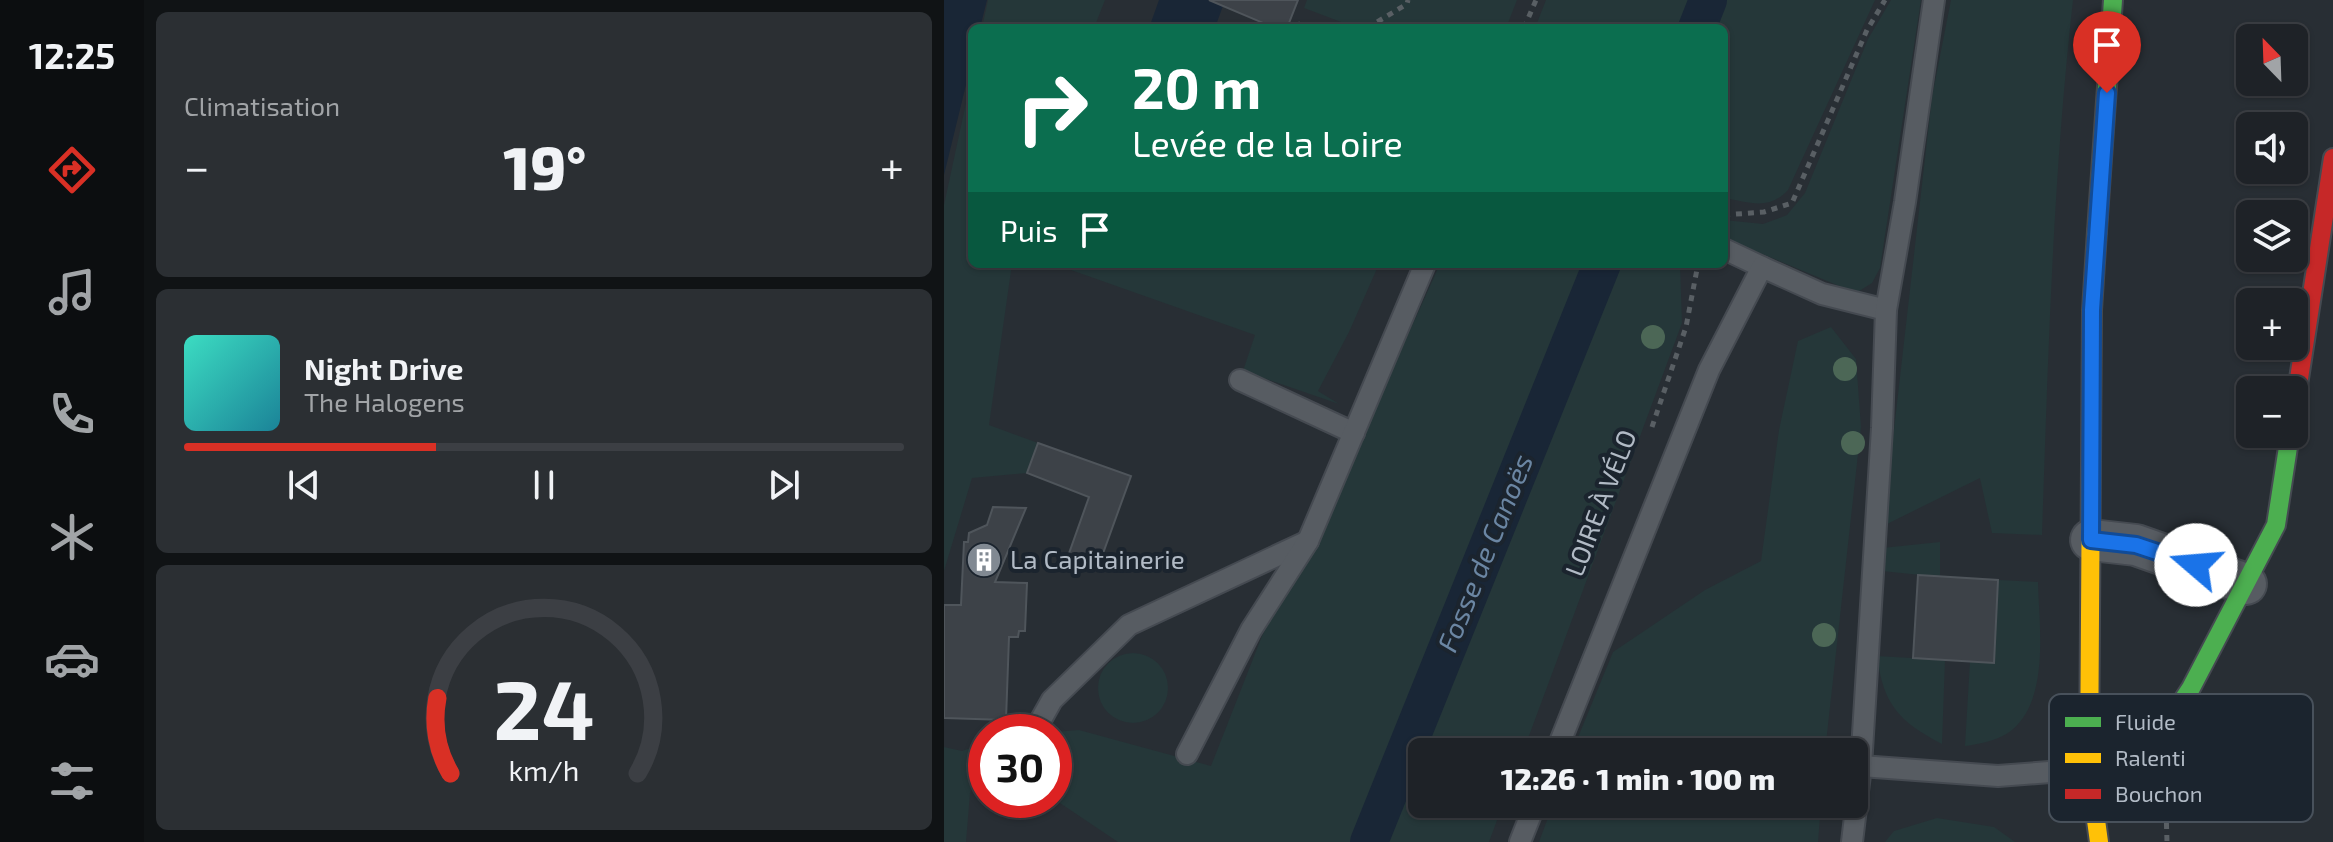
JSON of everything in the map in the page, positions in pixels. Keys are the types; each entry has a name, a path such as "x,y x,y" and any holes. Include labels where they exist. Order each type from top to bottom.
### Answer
{"main road":[{"path":"2090,694 2092,310 2113,0"},
{"path":"2299,376 2333,158"},
{"path":"2187,694 2276,525 2288,448"},
{"path":"2096,822 2099,842"}],"street":[{"path":"2091,540 2136,545 2246,584"}],"lane":[{"path":"1863,738 1882,428 1886,310 1934,0"},
{"path":"1728,251 1822,294 1886,310"},
{"path":"1562,738 1709,370 1762,267"},
{"path":"1187,754 1251,630 1308,541 1423,268"},
{"path":"1240,380 1354,433"},
{"path":"1044,714 1052,700 1129,625 1308,541"},
{"path":"1868,767 1998,776 2049,772"},
{"path":"1520,842 1529,818"},
{"path":"1852,842 1855,818"}],"path":[{"path":"1374,24 1407,4 1408,0"},
{"path":"1526,24 1536,0"},
{"path":"1728,215 1764,212 1792,203 1867,30 1885,0"},
{"name":"LOIRE À VÉLO","path":"1648,438 1686,327 1697,268"},
{"path":"2166,822 2167,842"}],"shaded area":[{"path":"988,0 1105,0 1096,24 983,24"},
{"path":"1307,0 1517,0 1508,24 1346,24 1304,8"},
{"path":"1546,0 1875,0 1788,190 1781,197 1766,203 1728,199 1728,24 1537,24"},
{"path":"1891,0 1921,0 1880,268 1872,283 1856,293 1728,240 1728,220 1763,224 1787,215 1805,193 1868,39"},
{"path":"1951,0 2073,0 2056,200 2042,535 1992,533 1980,478 1883,526 1932,97"},
{"path":"968,94 968,268 1011,268 989,425 1038,443 1027,473 972,478 944,571 944,205"},
{"path":"1065,268 1377,268 1318,391 1339,404 1243,371 1255,335"},
{"path":"1438,268 1680,268 1682,323 1528,738 1408,738 1408,818 1498,818 1489,842 1118,842 1072,811 1072,731 1211,766 1262,636 1326,516"},
{"path":"1831,327 1856,359 1861,427 1827,738 1578,738 1613,652 1705,590 1761,561 1779,430 1798,341"},
{"path":"1940,542 1940,577 1882,571 1882,548"},
{"path":"1998,580 2038,582 2040,660 2037,681 2024,716 2012,730 1996,739 1965,746 1970,661 1994,662"},
{"path":"1133,653 1158,663 1168,688 1158,713 1133,723 1108,713 1098,688 1108,663"},
{"path":"1877,656 1945,660 1942,744 1915,728 1896,710 1884,687"},
{"path":"944,747 962,751 968,749 966,842 944,842"},
{"path":"1548,818 1820,818 1818,842 1539,842"},
{"path":"1937,818 1994,827 2015,842 1885,842 1894,831"}],"water":[{"path":"944,0 987,0 981,24 968,24 968,76 944,175"},
{"path":"1159,0 1225,0 1216,24 1150,24"}],"building":[{"path":"1209,0 1298,0 1289,24 1266,24"},
{"path":"1038,443 1131,476 1097,570 1067,559 1089,497 1027,473"},
{"path":"993,507 1026,508 995,582 1027,583 1025,631 1019,631 1018,637 1009,637 1006,714 968,714 968,719 944,718 944,605 961,605 964,542 968,542 969,533 987,525"},
{"path":"1918,575 1998,580 1994,663 1913,658"}],"waterway":[{"name":"Fosse de Canoës","path":"1699,24 1708,0"},
{"name":"Fosse de Canoës","path":"1369,842 1600,268"}],"traffic: fast":[{"path":"2097,231 2113,0"},
{"path":"2187,694 2276,525 2288,448"}],"traffic: slow":[{"path":"2089,694 2092,310 2097,231"},
{"path":"2096,822 2099,842"}],"traffic: jam":[{"path":"2299,376 2333,158"}],"place":[{"name":"La Capitainerie","path":"984,560"}],"route":[{"path":"2107,93 2092,310 2091,540 2136,545 2196,565"}]}
